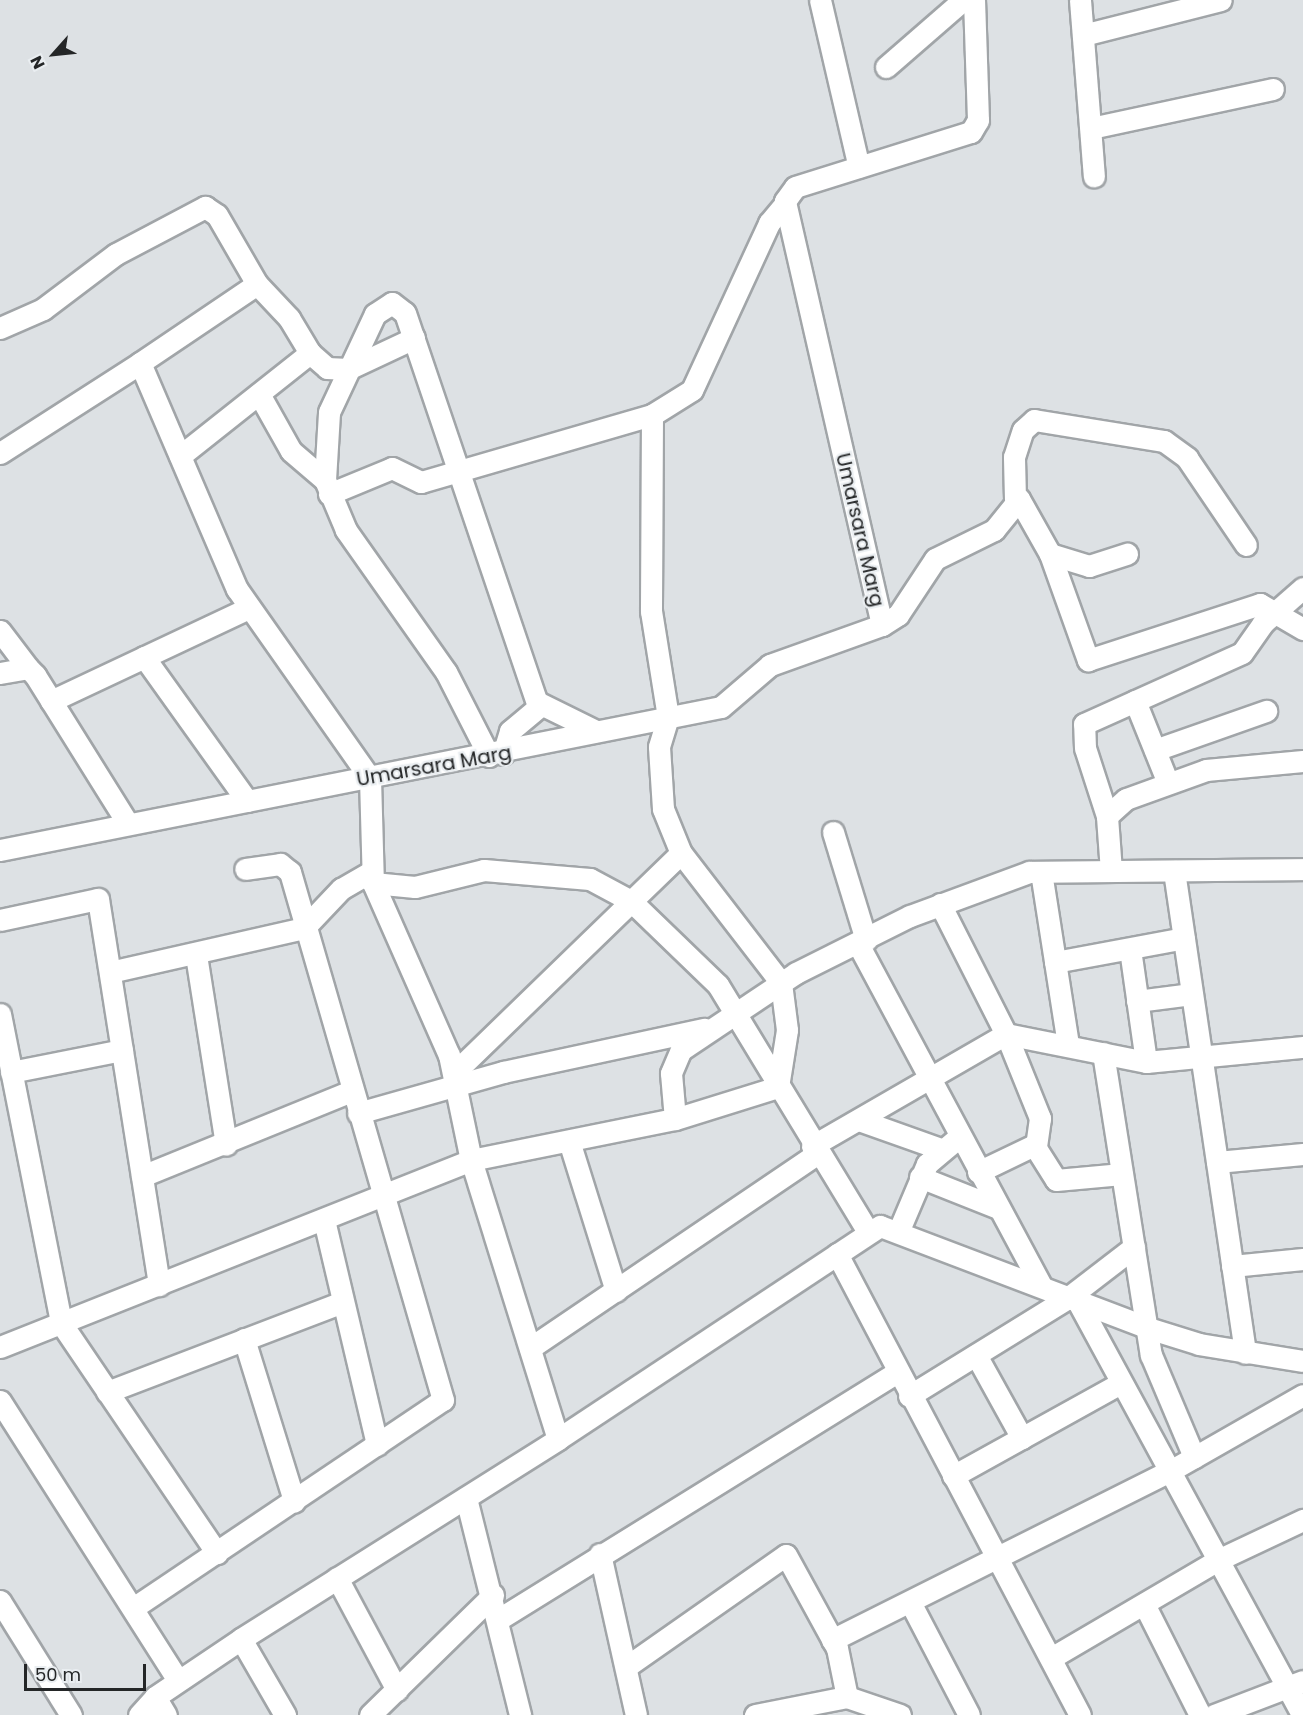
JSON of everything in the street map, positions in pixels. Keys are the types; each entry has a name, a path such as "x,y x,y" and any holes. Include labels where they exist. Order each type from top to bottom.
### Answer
{"street":[{"path":"820,0 859,167"},
{"path":"886,67 963,0"},
{"path":"327,487 392,468 420,482 652,415 692,390 769,224 795,187 960,137 976,126 974,0"},
{"path":"1080,0 1094,176"},
{"path":"1083,35 1221,0"},
{"path":"1090,128 1274,89"},
{"name":"Umarsara Marg","path":"0,850 127,822 496,755 596,731 726,705 770,665 882,625 785,204"},
{"path":"0,328 43,309 116,254 205,207 217,215 257,284 288,318 310,353 327,368 348,369 414,338"},
{"path":"0,453 257,284"},
{"path":"327,487 327,423 348,369 383,306 402,307 462,470 540,706 596,731"},
{"path":"180,456 310,353"},
{"path":"140,363 249,608 370,778 372,878 436,1018 455,1078 471,1160 558,1439"},
{"path":"259,394 291,452 327,487 346,530 446,672 496,755 510,731 540,706"},
{"path":"652,415 651,611 668,717 659,770 663,809 681,853 781,983 787,1030 778,1087"},
{"path":"882,625 898,615 935,559 994,530 1015,499 1014,457 1023,430 1034,420 1164,441 1187,458 1246,544"},
{"path":"1015,499 1024,502 1050,554 1088,660 1249,606 1276,609 1303,629"},
{"path":"1050,554 1089,566 1127,554"},
{"path":"1111,871 1107,816 1085,748 1084,724 1242,653 1276,609 1303,588"},
{"path":"51,701 249,608"},
{"path":"0,631 51,701 127,822"},
{"path":"144,657 247,801"},
{"path":"0,673 28,668"},
{"path":"1135,701 1168,783"},
{"path":"1155,750 1266,711"},
{"path":"1107,816 1126,799 1221,767 1303,761"},
{"path":"833,832 862,942 928,1082 950,1143 978,1172 1041,1286"},
{"path":"455,1078 681,853"},
{"path":"133,1608 444,1400 381,1196 286,865 245,869"},
{"path":"675,1119 674,1062 706,1028 781,983 862,942 939,904 1009,876 1041,872 1303,869"},
{"path":"110,972 196,955 304,928 334,895 372,878 416,887 484,870 590,879 631,901 693,955 734,1012 814,1150 868,1232"},
{"path":"1174,871 1245,1353"},
{"path":"1041,872 1068,1045"},
{"path":"0,920 98,899 159,1285"},
{"path":"939,904 1006,1034 1040,1118 1036,1146 1056,1180 1122,1174"},
{"path":"1055,962 1184,938"},
{"path":"1130,949 1146,1062"},
{"path":"196,955 226,1145"},
{"path":"1137,1001 1192,994"},
{"path":"0,1014 61,1323 217,1552"},
{"path":"358,1113 455,1078 706,1028"},
{"path":"530,1348 616,1291 859,1120 928,1082 1006,1034 1146,1062 1303,1047"},
{"path":"11,1072 122,1050"},
{"path":"1103,1053 1134,1247 1158,1377 1194,1457"},
{"path":"0,1347 471,1160 675,1119 778,1087"},
{"path":"142,1176 226,1145 351,1090"},
{"path":"859,1120 950,1143"},
{"path":"568,1141 616,1291"},
{"path":"898,1230 920,1177 950,1143"},
{"path":"978,1172 1036,1146"},
{"path":"1217,1162 1303,1154"},
{"path":"920,1177 999,1208"},
{"path":"324,1220 340,1303 377,1445"},
{"path":"139,1715 155,1696 178,1680 558,1439 868,1232 886,1225 1148,1328 1245,1353 1303,1360"},
{"path":"909,1396 1073,1299 1134,1247"},
{"path":"837,1254 896,1373 999,1559 1080,1715"},
{"path":"1232,1266 1303,1259"},
{"path":"1073,1299 1220,1559 1296,1684 1302,1715"},
{"path":"107,1392 340,1303"},
{"path":"244,1340 294,1501"},
{"path":"976,1355 1022,1438"},
{"path":"499,1619 600,1554 896,1373"},
{"path":"953,1476 1121,1383"},
{"path":"832,1640 999,1559 1170,1471 1303,1395"},
{"path":"0,1401 178,1680"},
{"path":"466,1498 493,1594 520,1715"},
{"path":"1051,1659 1220,1559 1303,1520"},
{"path":"600,1554 636,1715"},
{"path":"626,1667 783,1555 790,1558 832,1640 847,1697"},
{"path":"337,1578 397,1690"},
{"path":"370,1715 493,1594"},
{"path":"0,1600 71,1715"},
{"path":"909,1602 969,1715"},
{"path":"1144,1604 1200,1715"},
{"path":"241,1639 285,1715"},
{"path":"1214,1715 1296,1684"},
{"path":"155,1696 166,1715"},
{"path":"754,1715 847,1697 900,1715"}]}
